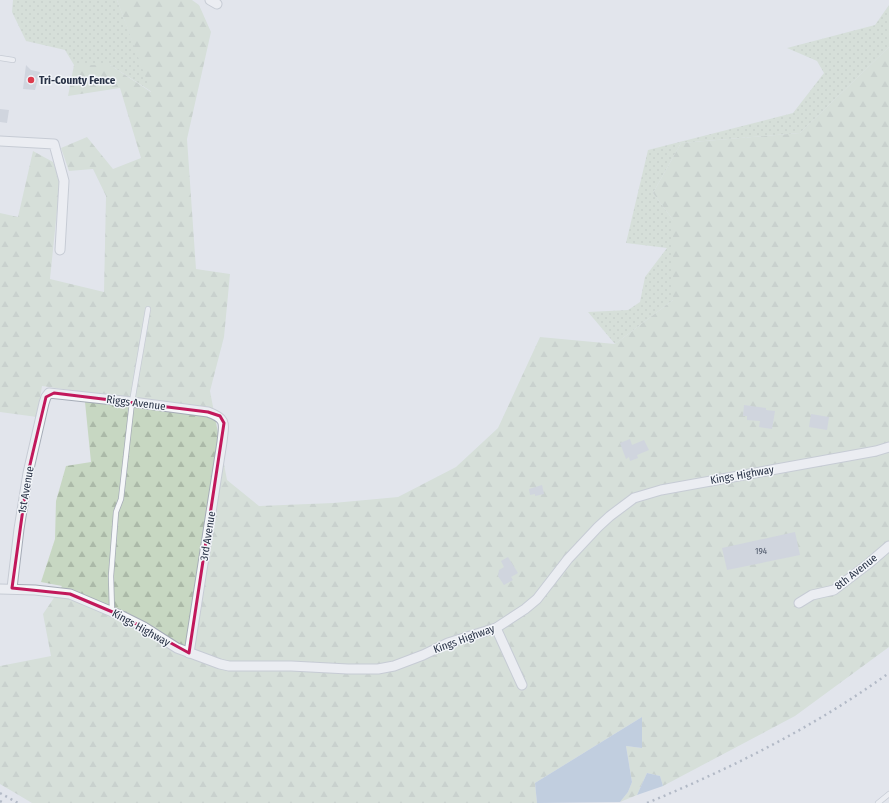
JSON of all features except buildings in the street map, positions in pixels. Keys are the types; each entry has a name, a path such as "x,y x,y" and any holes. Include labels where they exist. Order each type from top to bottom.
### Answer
{"street":[{"path":"0,141 54,144 64,181 60,250"},
{"name":"Riggs Avenue","path":"49,394 54,393 208,412 220,416 222,419"},
{"name":"1st Avenue","path":"12,588 28,473 44,404 46,397 49,394"},
{"name":"3rd Avenue","path":"189,653 217,479 224,423 222,419"},
{"name":"Kings Highway","path":"0,589 12,588 70,594 144,627 177,648 229,666 291,666 378,669 394,666 423,655 448,643 496,628 525,609 537,599 559,569 598,527 634,498 660,490 876,452 889,447"},
{"name":"8th Avenue","path":"799,603 812,595 834,590 889,546"},
{"path":"496,628 522,685"}],"lane":[{"path":"0,58 13,60"},
{"path":"112,612 111,576 116,512 121,499 132,402 148,309"},
{"path":"878,803 889,794"}],"highlighted area":[{"path":"54,393 208,412 220,416 224,423 189,653 122,616 70,594 12,588 28,473 46,397"}],"green space":[{"path":"13,0 117,0 152,92 110,65 74,65 65,50 26,41 12,12"},
{"path":"117,0 192,0 199,5 211,32 187,139 196,269 230,274 224,337 210,391 227,480 259,506 333,503 398,497 456,467 498,428 540,337 615,344 673,300 673,220 653,193 681,143 800,133 889,47 889,647 795,716 663,786 660,776 647,773 637,795 620,802 628,792 632,782 626,746 642,748 642,717 535,783 537,803 32,803 0,784 0,666 51,656 43,614 62,586 41,582 55,539 56,501 66,466 91,462 84,392 42,386 37,417 0,412 0,213 18,217 33,151 53,162 60,181 50,279 104,292 106,196 93,169 69,171 61,148 87,137 113,169 141,158 120,88 68,96 74,65 110,65 151,92"},
{"path":"889,5 889,47 800,133 681,143 653,193 673,220 673,300 615,344 588,312 628,310 640,302 645,277 667,248 626,243 648,150 793,113 824,73 817,61 787,48 875,25"}],"water":[{"path":"642,717 642,748 626,746 632,782 628,792 620,802 537,803 535,783"},
{"path":"647,773 660,776 663,786 637,795"}],"railway":[{"path":"647,803 710,776 802,729 861,693 889,673"},
{"path":"0,793 18,803"},
{"path":"0,801 4,803"}],"place":[{"name":"Tri-County Fence","path":"31,80"}]}
